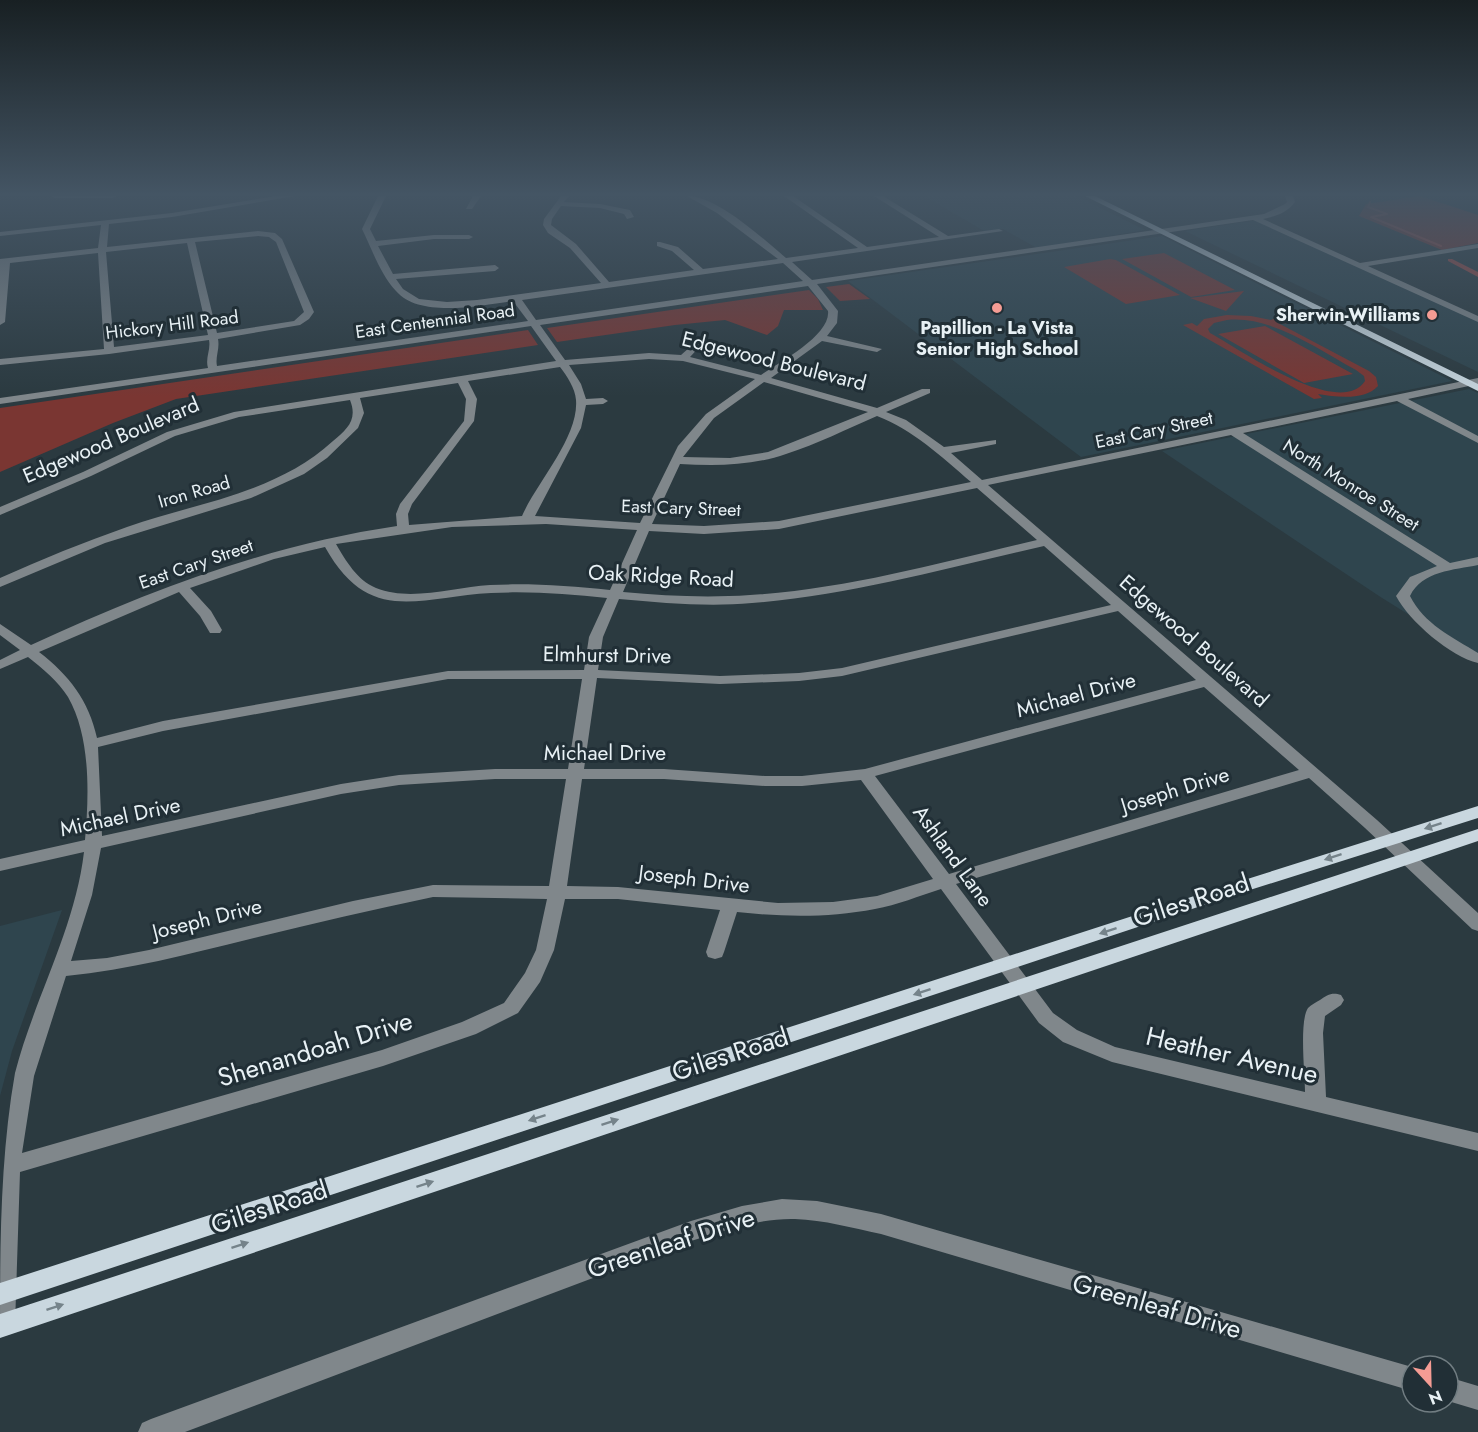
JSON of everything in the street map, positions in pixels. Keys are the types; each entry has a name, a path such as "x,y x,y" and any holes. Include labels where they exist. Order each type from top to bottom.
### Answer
{"main road":[{"path":"1226,263 1475,383"},
{"path":"1236,263 1475,383"},
{"name":"Giles Road","path":"2,1293 1478,812"},
{"name":"Giles Road","path":"1,1325 1478,835"}],"street":[{"path":"0,322 3,263"},
{"path":"103,263 109,351"},
{"path":"196,263 221,353 211,361 213,369"},
{"name":"Hickory Hill Road","path":"0,362 109,351 221,353 306,317 309,312 290,263"},
{"path":"384,263 399,290 416,300 443,304 477,303 771,263"},
{"path":"588,263 608,286"},
{"path":"691,263 702,273"},
{"path":"785,263 829,302 834,312 832,324 820,338 877,349"},
{"name":"East Centennial Road","path":"0,401 213,369 221,353 534,323 941,263"},
{"path":"1353,263 1478,319"},
{"path":"1362,267 1387,263"},
{"path":"392,277 495,268"},
{"path":"516,298 578,388 581,402 578,424 531,505 527,520"},
{"name":"Shenandoah Drive","path":"10,1166 383,1058 470,1028 511,1008 533,977 545,950 557,892 596,637 676,460 682,448 710,416 820,338"},
{"path":"683,358 698,343"},
{"name":"Edgewood Boulevard","path":"0,511 87,474 171,434 214,420 238,414 562,363 616,356 683,358 840,397 902,422 942,451 1205,682 1312,772 1408,857 1478,924"},
{"path":"403,529 402,514 406,504 469,421 473,408 473,397 461,379"},
{"name":"East Cary Street","path":"0,665 181,586 236,567 329,543 403,529 483,521 527,520 728,530 779,525 1475,383"},
{"path":"676,460 736,463 783,453 926,391"},
{"name":"Iron Road","path":"0,583 62,555 135,528 241,497 295,475 320,460 357,421 359,412 354,396"},
{"path":"1399,398 1478,440"},
{"path":"581,402 603,401"},
{"path":"214,420 228,432"},
{"name":"North Monroe Street","path":"1234,432 1449,568"},
{"path":"942,451 992,442"},
{"name":"Oak Ridge Road","path":"329,543 339,562 352,577 367,589 381,595 403,597 492,589 526,589 707,601 801,594 1046,542"},
{"path":"1478,561 1419,577 1410,582 1403,596 1410,609 1420,620 1478,659"},
{"path":"181,586 206,614 214,630"},
{"name":"Elmhurst Drive","path":"91,744 163,726 432,677 460,674 590,674 720,680 799,677 842,672 1120,607"},
{"path":"0,628 56,674 68,687 84,712 91,744 94,804 93,844 80,910 31,1049 18,1104 10,1166 1,1325"},
{"name":"Michael Drive","path":"0,865 341,789 399,780 473,774 664,774 765,781 839,778 865,774 1205,682"},
{"name":"Joseph Drive","path":"60,969 107,965 149,957 353,907 433,891 643,894 778,910 833,909 877,902 945,884 1312,772"},
{"name":"Ashland Lane","path":"865,774 1006,964"},
{"path":"715,952 730,906"},
{"name":"Heather Avenue","path":"1006,964 1046,1018 1070,1036 1112,1054 1478,1142"},
{"path":"1316,1102 1314,1022 1316,1012 1334,1000"},
{"name":"Greenleaf Drive","path":"151,1432 691,1231 741,1216 792,1209 837,1214 881,1224 1400,1375"},
{"path":"1460,1393 1478,1398"}],"shaded area":[{"path":"975,263 1216,263 1452,381 1081,457 848,281"},
{"path":"1088,263 1121,263 1180,295 1126,304 1064,267"},
{"path":"1129,263 1183,263 1235,290 1191,297"},
{"path":"1251,263 1351,263 1478,321 1478,372"},
{"path":"849,284 870,299 840,301 826,287"},
{"path":"809,290 818,299 823,310 784,310 778,326 767,335 725,320 557,342 547,328"},
{"path":"1244,291 1226,311 1190,298"},
{"path":"1227,315 1271,320 1278,317 1291,317 1296,324 1278,323 1369,371 1376,377 1378,386 1358,396 1341,397 1318,394 1322,398 1314,399 1183,325 1192,323 1197,326 1204,319","holes":["1244,320 1277,328 1311,344 1356,370 1364,376 1365,381 1352,391 1334,392 1312,387 1264,365 1210,333 1208,329 1214,323"]},
{"path":"1265,326 1353,374 1304,383 1218,334"},
{"path":"528,330 538,345 176,399 113,423 0,472 0,408"},
{"path":"1469,389 1478,393 1478,658 1379,596 1162,451"},
{"path":"62,910 12,1051 0,1096 0,926"}],"waterway":[{"path":"1455,263 1478,275"}],"place":[{"name":"Papillion - La Vista Senior High School","path":"997,308"},
{"name":"Sherwin-Williams","path":"1432,315"}]}
